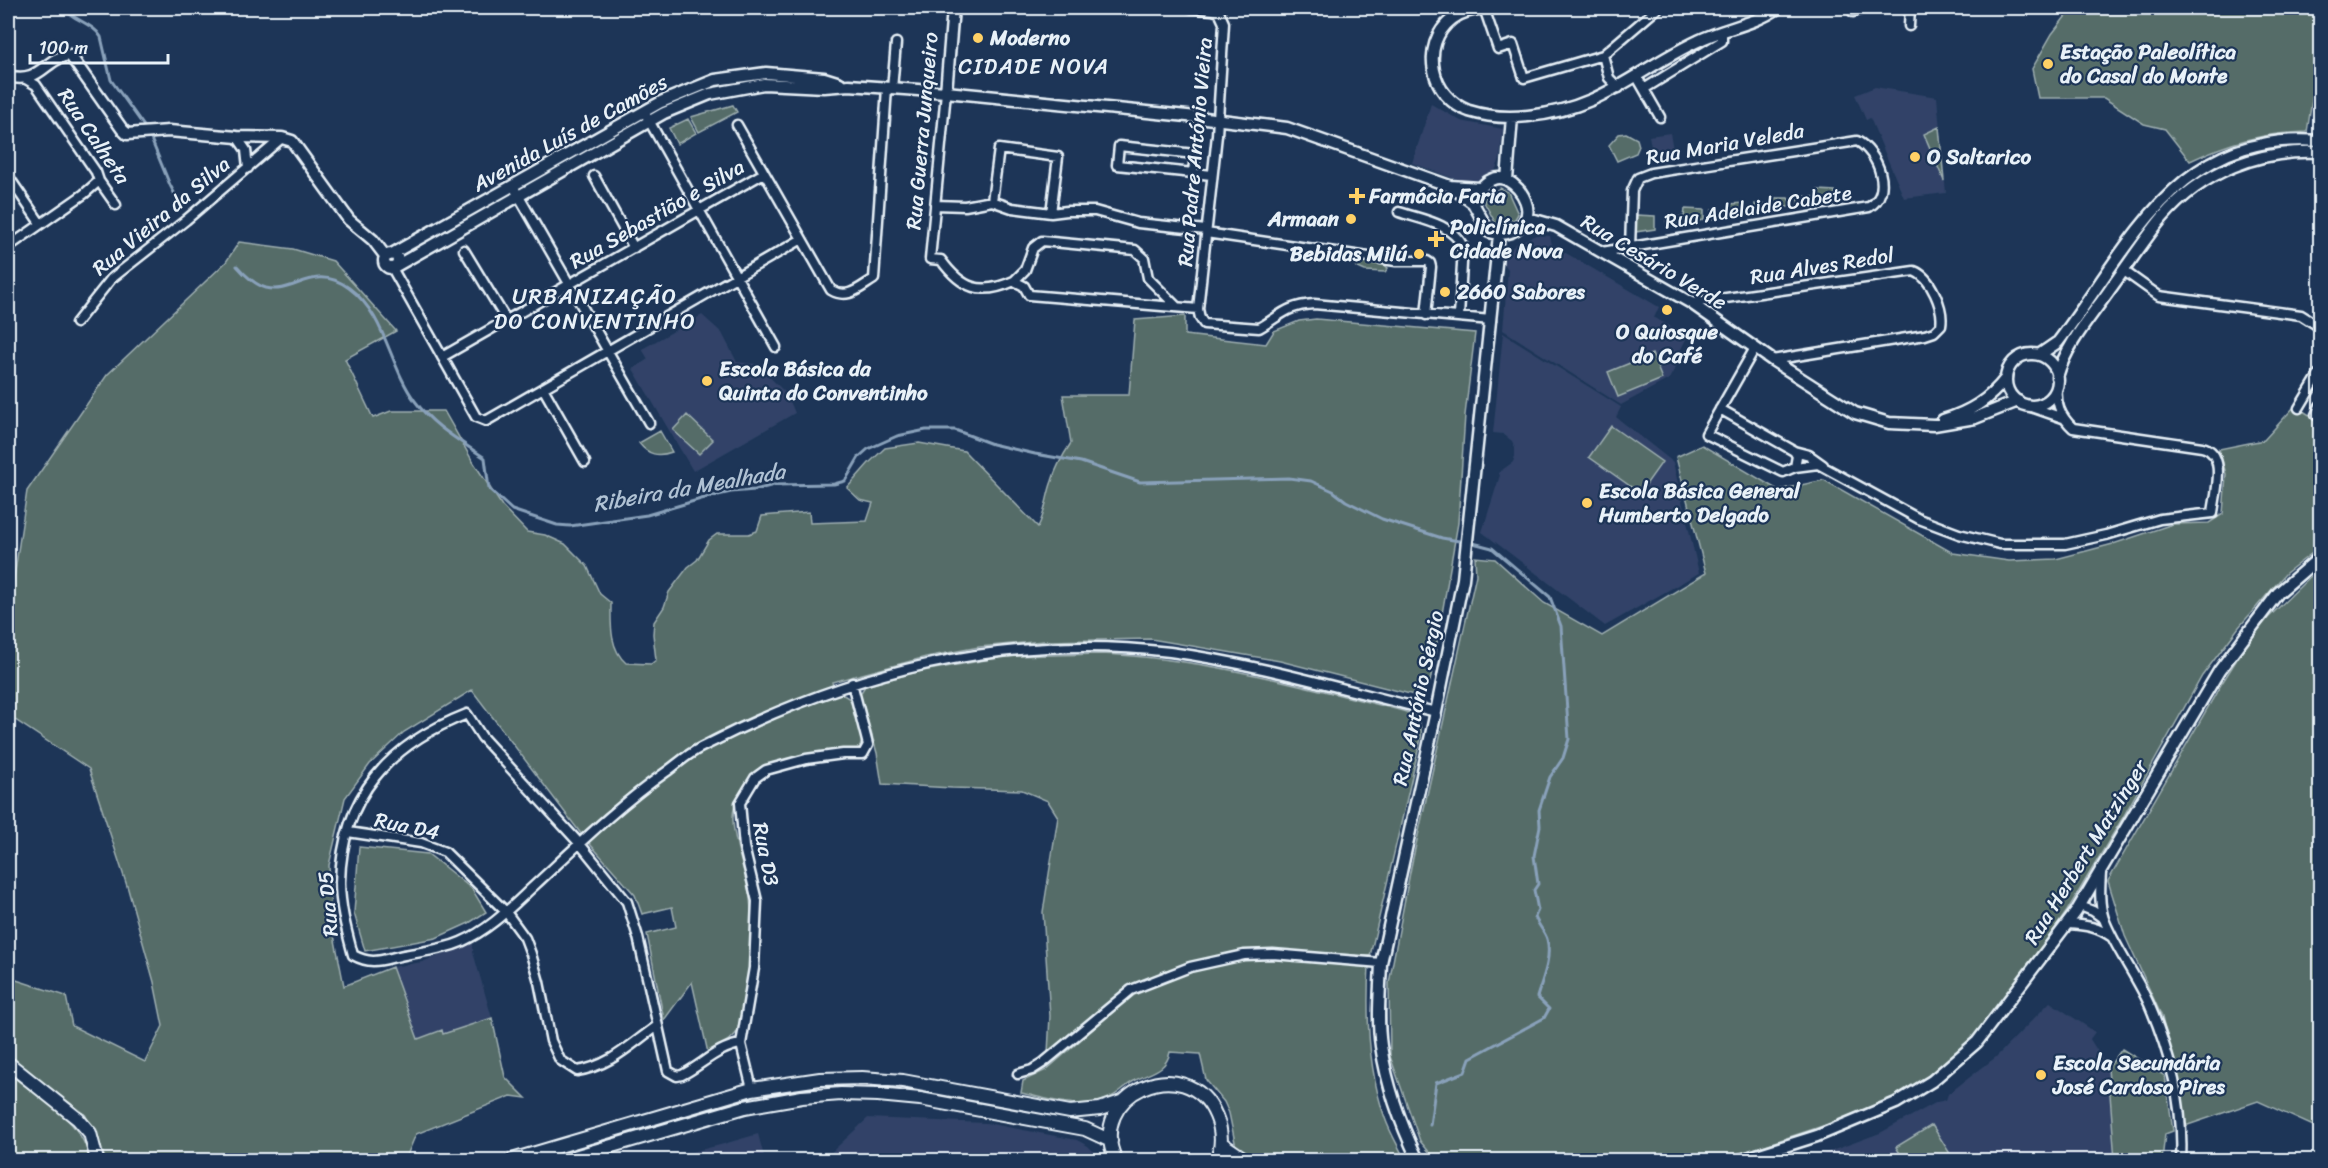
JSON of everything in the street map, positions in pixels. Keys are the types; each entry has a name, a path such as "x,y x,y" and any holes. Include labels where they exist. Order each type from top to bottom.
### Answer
{"main road":[{"path":"8,1063 78,1119 90,1133 97,1161"},
{"path":"512,1161 753,1089 820,1078 903,1081 1070,1112 1100,1108 1124,1101"},
{"path":"1116,1161 1111,1141 1116,1113 1124,1101 1139,1089 1158,1082 1183,1084 1200,1093 1213,1107 1220,1124 1221,1143 1216,1161"},
{"path":"564,1161 745,1107 802,1097 841,1094 920,1099 1085,1129 1111,1141"},
{"path":"1221,1143 1246,1161"}],"street":[{"name":"Rua Guerra Junqueiro","path":"953,8 930,259 942,260 961,283 978,289 999,288 1014,281"},
{"name":"Rua Padre António Vieira","path":"1191,8 1219,12 1224,23 1218,119 1198,309 1204,324 1259,328 1282,311 1299,305 1314,304 1426,315"},
{"path":"1658,8 1603,55 1524,78 1513,44 1498,49 1485,8 1463,13 1444,27 1437,39 1432,65 1435,78 1440,90 1456,105 1478,114 1512,117 1546,114 1581,105 1619,88 1690,44 1764,16 1778,8"},
{"path":"1852,8 1853,12 1866,8"},
{"path":"1909,26 1910,8"},
{"path":"1644,89 1722,41 1722,31"},
{"path":"737,125 831,290 840,295 849,294 874,279 889,89 896,43"},
{"name":"Rua Vieira da Silva","path":"24,78 35,75 63,56 70,55 127,134 154,130 237,137 282,138"},
{"path":"1603,55 1609,78 1619,88"},
{"path":"8,76 24,78"},
{"path":"1637,77 1660,117"},
{"name":"Rua Calheta","path":"24,78 36,85 116,205"},
{"name":"Avenida Luís de Camões","path":"394,267 515,191 646,116 710,94 764,84 824,87 849,85 946,92 1287,128 1450,186"},
{"path":"646,116 776,347"},
{"path":"1507,180 1512,117"},
{"name":"Rua Vieira da Silva","path":"237,137 246,150 248,168"},
{"path":"282,138 297,145 349,220 388,256 397,259 394,267 442,357 476,417 486,421 802,239"},
{"name":"Rua Vieira da Silva","path":"76,323 111,279 282,138"},
{"path":"2039,355 2058,342 2149,216 2191,175 2218,158 2255,145 2289,140 2320,141"},
{"name":"Rua Maria Veleda","path":"1630,247 1632,191 1638,178 1651,173 1857,141 1865,146 1875,164"},
{"path":"1193,173 1195,154 1119,146 1117,165 1193,173 1212,175"},
{"path":"993,201 999,149 1058,157 1051,213"},
{"path":"1924,425 1960,422 2022,403 2042,404 2048,399 2057,381 2067,350 2164,216 2195,188 2239,163 2270,155 2320,152"},
{"name":"Rua Adelaide Cabete","path":"1602,252 1869,207 1875,204 1881,196 1883,188 1875,164"},
{"name":"Rua Sebastião e Silva","path":"442,357 764,173"},
{"path":"8,176 40,223"},
{"path":"594,176 634,248"},
{"path":"1450,186 1473,203 1489,232 1499,235 1518,228 1528,218 1529,209 1519,191 1507,180 1498,179 1479,188 1474,195 1473,203"},
{"path":"8,247 84,194 99,180"},
{"path":"1450,186 1479,188"},
{"name":"Avenida Luís de Camões","path":"388,256 515,191"},
{"path":"515,191 649,423"},
{"path":"935,204 965,206 993,201 1012,208 1051,213 1095,212 1138,223 1396,261 1427,261 1431,267 1426,315 1491,320"},
{"path":"1399,212 1443,225 1458,237 1463,246 1459,317"},
{"name":"Rua Cesário Verde","path":"1528,218 1556,226 1691,303 1772,360 1855,413 1889,423 1924,425"},
{"name":"Rua António Sérgio","path":"1418,1161 1392,1095 1381,1046 1379,1003 1381,963 1463,579 1499,235"},
{"path":"1177,307 1148,278 1144,258 1135,250 1042,241 1033,248 1025,270 1014,281 1024,286 1029,295 1198,309"},
{"path":"464,250 507,321"},
{"name":"Rua Alves Redol","path":"1691,303 1907,271 1920,273 1926,278 1943,315 1941,325 1934,332 1925,335 1772,360"},
{"path":"2124,271 2159,296 2301,315 2320,327"},
{"path":"1755,348 1706,434 1783,472 1812,464 1826,468"},
{"path":"1720,409 1794,451 1809,455 1826,468 1919,519 1959,534 2000,544 2065,544 2106,536 2160,519 2213,513 2218,468 2215,454 2202,447 2081,431 2073,428 2063,418 2057,402 2057,381 2051,363 2039,355 2031,354 2017,359 1993,395 1976,408 1924,425"},
{"path":"2299,408 2320,373"},
{"path":"2006,378 2009,391 2022,403 2063,418"},
{"path":"543,388 585,462"},
{"path":"2316,415 2320,406"},
{"path":"1794,451 1797,456 1795,467"},
{"name":"Rua Herbert Matzinger","path":"1742,1161 1861,1119 1896,1103 1932,1081 1977,1042 2080,906 2219,671 2278,593 2320,557"},
{"path":"506,912 644,788 697,750 797,704 852,683 940,660 1005,651 1052,648 1130,649 1231,662 1436,712"},
{"name":"Rua D3","path":"753,1089 741,1044 754,968 757,901 744,847 740,803 755,778 766,770 806,759 863,754 868,745 852,683"},
{"name":"Rua D5","path":"506,912 484,930 459,943 378,962 364,962 353,955 345,922 340,884 342,855 353,816 368,786 380,770 421,735 467,714 482,737 580,844"},
{"name":"Rua D4","path":"348,832 421,843 445,852 506,912 525,938 531,954 551,1041 560,1060 577,1071 594,1068 620,1054 657,1026"},
{"path":"580,844 627,902 638,937 666,1067 671,1074 677,1076 685,1074 726,1048 741,1044"},
{"path":"2100,873 2099,891 2104,919 2148,1003 2167,1050 2176,1092 2181,1161"},
{"path":"2080,906 2093,910 2104,919"},
{"path":"2068,924 2100,929 2115,939"},
{"path":"1018,1074 1032,1070 1043,1063 1131,990 1190,967 1244,955 1273,954 1381,963"}],"shaded area":[{"name":"O Saltarico","path":"1875,87 1937,97 1946,193 1904,198 1870,118 1866,120 1855,95"},
{"path":"1431,104 1461,121 1503,129 1500,159 1493,176 1474,181 1460,181 1412,163"},
{"path":"1670,133 1673,149 1652,152 1649,136"},
{"path":"1536,235 1550,236 1552,245 1659,307 1654,318 1688,335 1675,361 1678,363 1669,379 1621,405 1503,330 1508,269 1503,263 1509,251 1517,243"},
{"name":"Escola Básica da Quinta do Conventinho","path":"702,315 722,333 737,362 756,364 787,394 795,413 693,471 633,369 648,359 642,349"},
{"name":"Escola Básica General Humberto Delgado","path":"1503,333 1621,407 1616,417 1673,462 1699,573 1605,626 1482,532 1500,475 1498,473 1513,462 1515,456 1512,441 1503,434 1493,433"},
{"path":"473,942 473,952 492,1018 443,1034 441,1030 418,1039 392,967 422,962"},
{"name":"Escola Secundária José Cardoso Pires","path":"2050,1002 2095,1032 2090,1039 2108,1068 2115,1160 1807,1160 1880,1133 1937,1102 1946,1100 1948,1094 1996,1057"},
{"path":"868,1118 986,1123 1077,1140 1088,1146 1102,1160 823,1160"},
{"path":"758,1134 765,1160 659,1160 720,1145"}],"green space":[{"path":"2072,8 2320,8 2320,93 2313,94 2307,132 2275,134 2247,140 2190,161 2165,129 2144,124 2104,98 2038,98 2032,69 2052,34"},
{"path":"733,105 737,112 699,132 691,117"},
{"path":"688,119 696,133 677,144 669,128"},
{"path":"1939,127 1944,181 1924,134"},
{"path":"1626,133 1637,139 1639,146 1636,153 1617,161 1609,145 1619,134"},
{"path":"1500,188 1508,192 1518,214 1515,219 1498,225 1484,202 1486,196"},
{"path":"1818,190 1835,191 1835,199 1798,205 1799,196 1817,197"},
{"path":"1775,198 1788,198 1792,206 1755,213 1755,204 1773,204"},
{"path":"1744,203 1744,209 1751,209 1751,213 1713,219 1712,210 1728,211 1730,204"},
{"path":"1685,209 1704,210 1704,220 1667,227 1666,217 1684,217"},
{"path":"1636,215 1655,216 1655,229 1635,232"},
{"path":"239,242 293,249 333,261 396,331 345,359 373,418 391,411 444,411 502,506 527,532 545,535 565,544 587,566 600,594 611,603 614,643 620,657 626,663 651,664 656,660 654,622 664,607 669,592 688,567 697,560 709,540 717,534 749,534 757,531 762,516 809,512 810,523 867,521 873,503 860,500 847,488 885,448 919,443 964,451 1038,527 1056,471 1071,443 1063,395 1129,395 1135,320 1185,316 1185,335 1266,344 1274,331 1299,321 1316,319 1475,333 1465,415 1458,523 1430,682 1423,692 1414,695 1280,661 1151,639 1044,641 979,647 926,657 832,682 836,695 842,694 850,699 862,740 860,747 854,751 757,772 743,788 734,806 735,836 749,892 751,942 748,984 737,1032 728,1041 708,1053 692,982 664,1020 647,934 676,927 672,907 642,914 635,895 582,835 472,690 404,732 370,764 345,798 329,865 331,920 344,986 392,967 418,1039 442,1030 443,1034 492,1018 505,1077 526,1098 511,1096 416,1134 405,1160 106,1160 85,1114 8,1057 8,982 10,978 66,996 72,1026 145,1062 163,1026 154,982 128,889 89,769 8,715 8,618 27,491 107,375 226,262"},
{"path":"1356,263 1382,263 1388,268 1385,272 1365,271 1356,267"},
{"path":"1652,354 1662,379 1618,397 1608,372"},
{"path":"2295,406 2319,421 2320,419 2320,547 2286,573 2239,627 2202,676 2122,819 2067,911 1984,1026 1955,1055 1920,1082 1882,1104 1720,1160 1436,1160 1420,1141 1390,1056 1389,983 1411,867 1476,575 1475,557 1495,559 1544,603 1602,636 1706,573 1676,457 1702,445 1778,490 1824,480 1953,553 2009,561 2056,559 2113,544 2173,524 2209,523 2223,514 2226,474 2219,449 2264,440"},
{"path":"687,415 713,440 699,454 673,430"},
{"path":"1611,426 1662,462 1640,493 1589,457"},
{"path":"660,431 672,452 654,454 639,443"},
{"path":"2320,567 2320,1129 2258,1101 2185,1126 2162,1017 2125,936 2108,881 2244,648 2268,618"},
{"path":"1101,654 1216,667 1403,711 1415,718 1420,724 1421,738 1370,956 1270,950 1218,956 1163,972 1124,990 1048,1053 1050,1016 1043,912 1058,817 1048,801 1022,790 882,784 877,753 860,694 865,686 917,672 1008,656"},
{"path":"359,847 428,854 472,889 486,912 469,923 436,938 365,951 354,913"},
{"path":"1258,957 1369,965 1369,1043 1375,1081 1387,1124 1405,1160 1264,1160 1239,1151 1236,1147 1229,1113 1224,1102 1206,1080 1200,1054 1170,1052 1165,1063 1157,1070 1132,1082 1113,1096 1098,1102 1065,1103 1021,1093 1023,1081 1046,1070 1131,996 1150,986 1195,970 1226,961"},
{"path":"2122,1049 2165,1076 2173,1131 2165,1134 2162,1160 2115,1160 2108,1068"},
{"path":"8,1073 69,1121 86,1146 89,1160 8,1160"},
{"path":"1932,1125 1954,1160 1904,1160 1896,1147"}],"waterway":[{"name":"Ribeira da Mealhada","path":"63,8 94,29 101,37 111,80 146,129"},
{"name":"Ribeira da Mealhada","path":"149,134 180,204"},
{"name":"Ribeira da Mealhada","path":"237,266 246,276 266,288 286,287 315,278 336,281 349,288 371,312 406,387 422,410 456,439 485,458 489,489 512,510 557,525 570,526 647,515 701,499 774,485 834,484 845,481 859,457 868,449 897,436 926,430 955,430 992,444 1081,462 1140,482 1289,478 1311,481 1382,519 1459,541"},
{"name":"Ribeira da Mealhada","path":"1430,1125 1436,1083 1465,1072 1470,1058 1544,1018 1549,1009 1537,997 1546,969 1548,946 1546,936 1535,917 1538,910 1534,890 1538,884 1534,856 1540,826 1539,810 1550,777 1563,758 1569,739 1561,626 1550,597 1492,548 1473,543"}],"place":[{"name":"Moderno","path":"978,38"},
{"name":"Estação Paleolítica do Casal do Monte","path":"2048,64"},
{"name":"O Saltarico","path":"1915,157"},
{"name":"Farmácia Faria","path":"1357,196"},
{"name":"Armaan","path":"1351,219"},
{"name":"Policlínica Cidade Nova","path":"1436,239"},
{"name":"Bebidas Milú","path":"1419,254"},
{"name":"2660 Sabores","path":"1445,292"},
{"name":"O Quiosque do Café","path":"1667,310"},
{"name":"Escola Básica da Quinta do Conventinho","path":"707,381"},
{"name":"Escola Básica General Humberto Delgado","path":"1587,503"},
{"name":"Escola Secundária José Cardoso Pires","path":"2041,1075"}],"district":[{"name":"CIDADE NOVA","path":"1034,66"},
{"name":"URBANIZAÇÃO DO CONVENTINHO","path":"595,308"}]}
